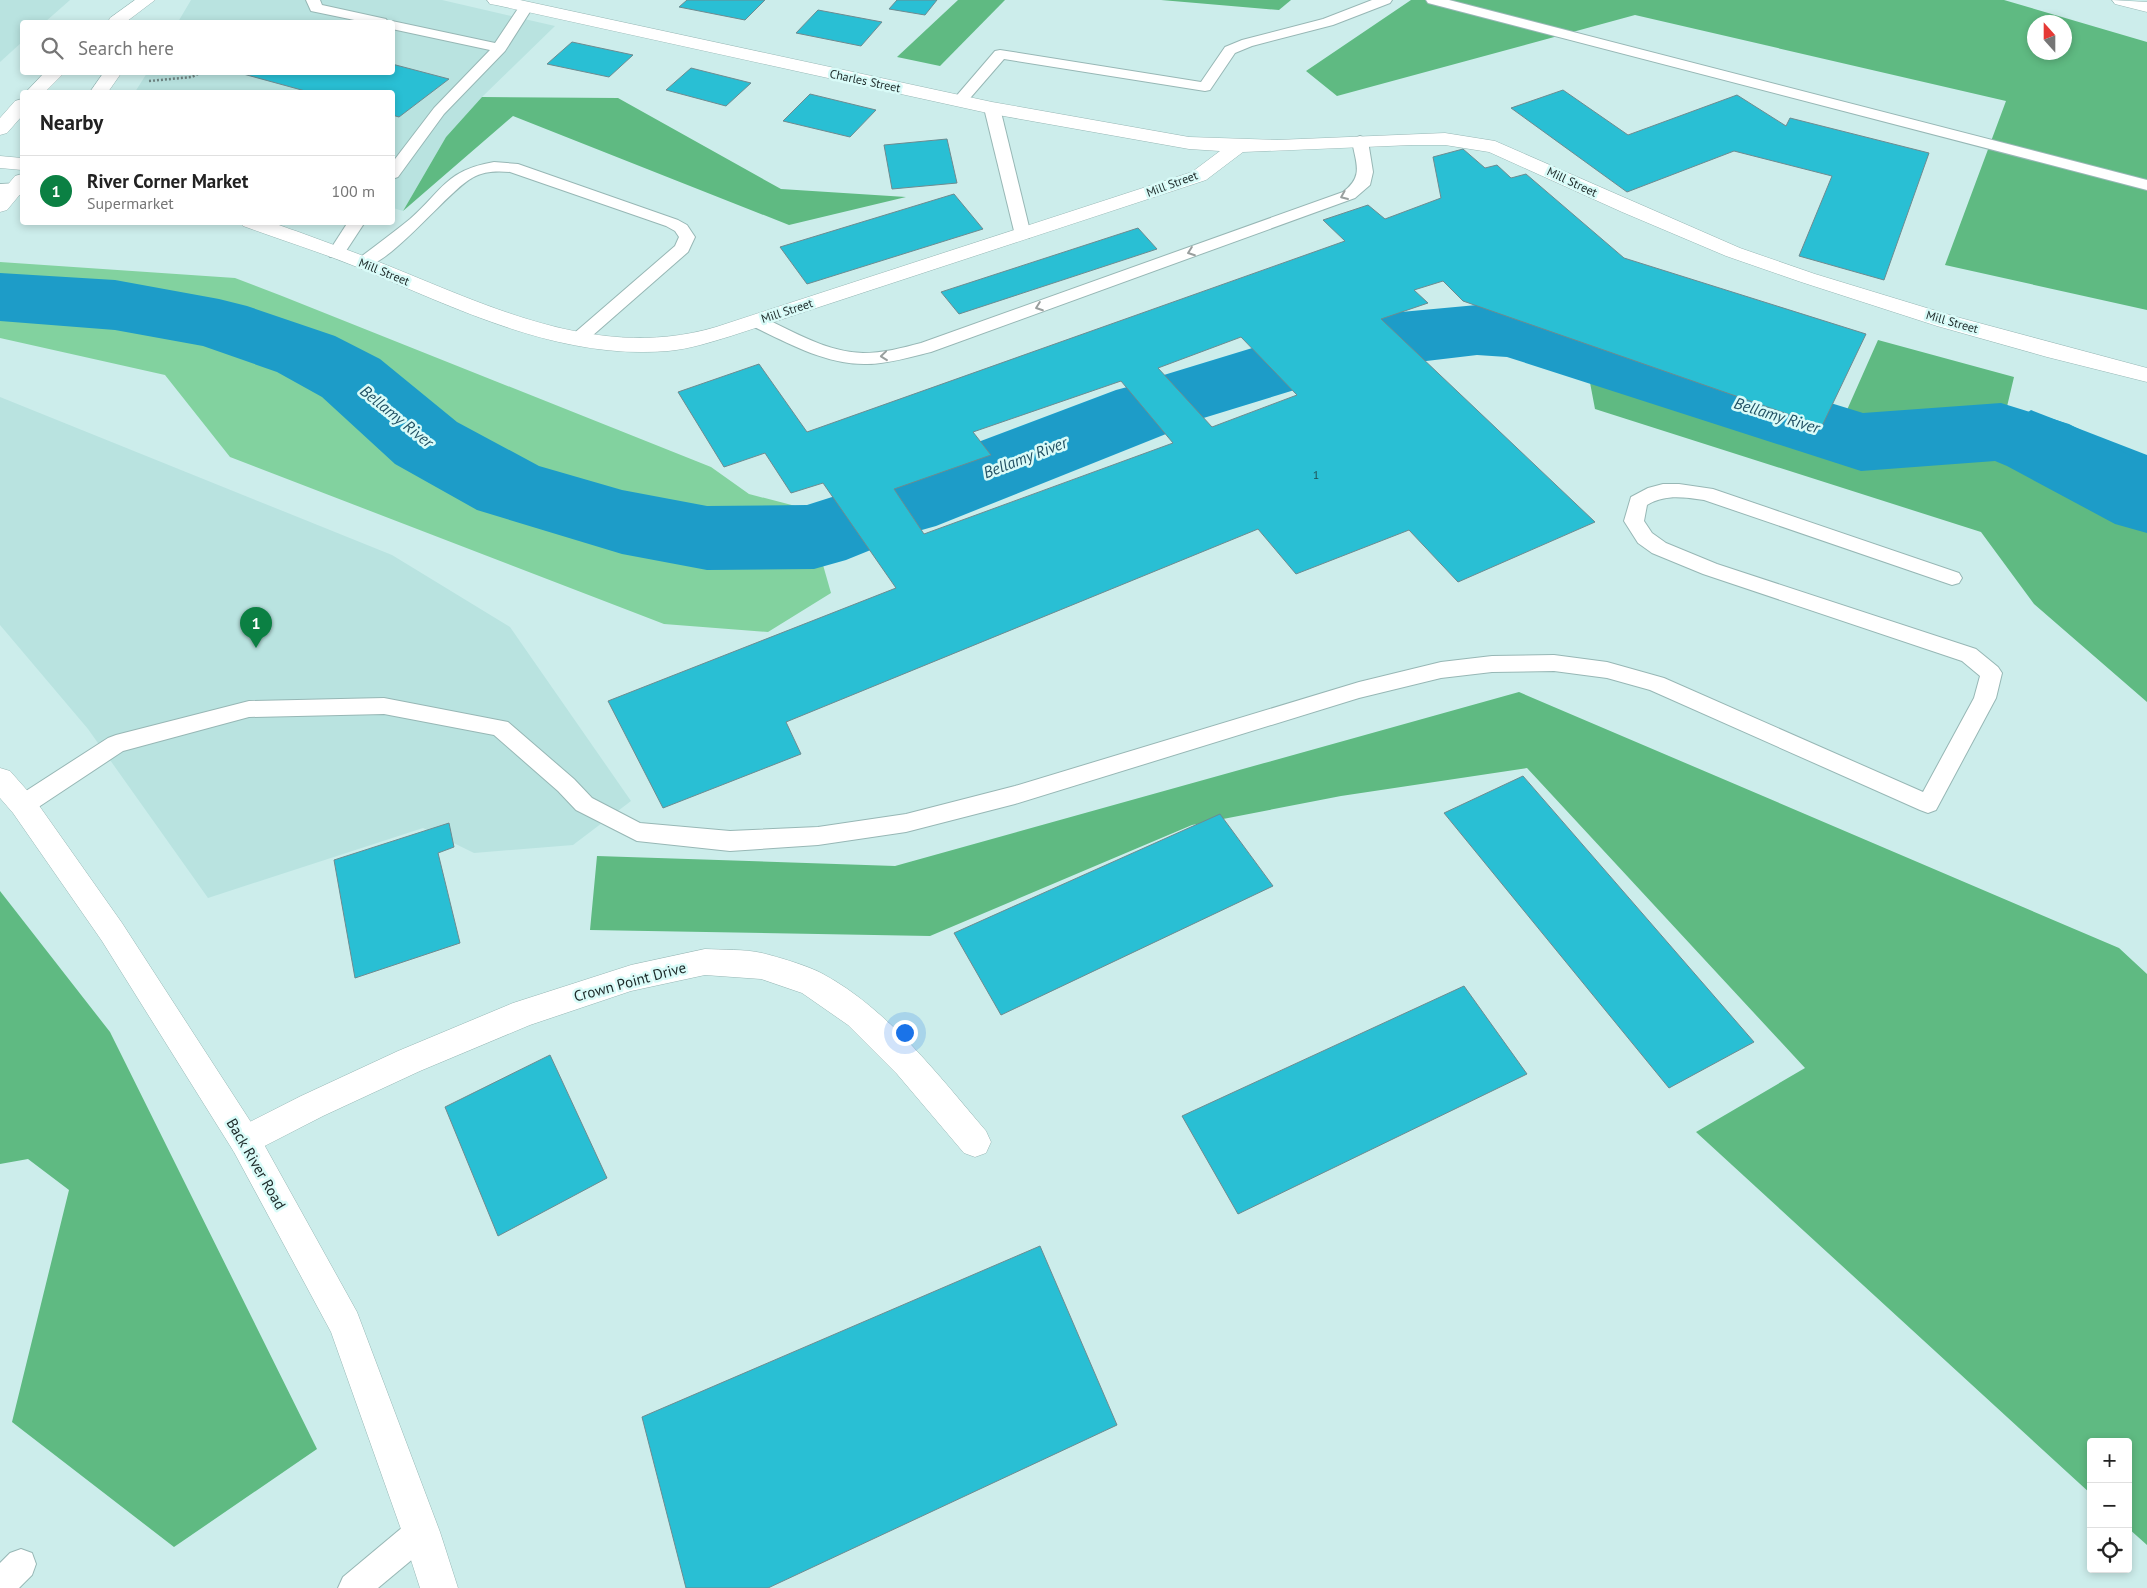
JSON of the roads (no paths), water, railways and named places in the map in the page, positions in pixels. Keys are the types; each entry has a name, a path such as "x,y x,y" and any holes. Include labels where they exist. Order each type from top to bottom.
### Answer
{"main road":[{"name":"Charles Street","path":"496,0 960,102 1189,143 1238,146"},
{"path":"2121,0 2147,7"},
{"path":"119,20 144,2"},
{"path":"138,20 144,2"},
{"path":"37,90 53,75"},
{"path":"100,90 111,75"},
{"path":"0,129 20,107"},
{"name":"Mill Street","path":"258,225 364,263 444,297 528,327 578,339 627,344 668,344 709,336 1199,176 1238,146 1277,146 1445,138 1495,147 1629,208 1733,252 1789,272 2054,352 2147,375"},
{"path":"0,162 20,164"},
{"path":"0,206 15,187"},
{"name":"Back River Road","path":"0,779 23,805 112,932 245,1141 344,1324 439,1588"},
{"name":"Crown Point Drive","path":"245,1141 312,1106 409,1061 524,1013 631,978 705,962 761,966 812,983 820,988 858,1015 880,1036 908,1064 975,1142"}],"lane":[{"path":"313,0 316,8 372,20"},
{"path":"960,102 1000,54 1205,87 1230,50 1247,43 1328,22 1384,0"},
{"path":"1433,0 2147,185"},
{"path":"395,170 439,111 500,48 526,7"},
{"path":"395,26 500,48"},
{"path":"992,108 1023,235"},
{"path":"756,321 817,349 856,358 886,357 925,348 1349,195 1362,185 1366,172 1360,142"},
{"path":"364,263 417,221 460,177 476,169 493,165 512,167 672,223 681,228 687,237 682,248 578,339"},
{"path":"336,253 356,225"},
{"path":"23,805 116,744 249,709 384,706 500,728 566,785 584,804 636,832 730,841 818,836 906,823 1015,795 1359,690 1441,670 1492,664 1554,663 1607,670 1656,684 1928,804 1985,698 1991,673 1970,655 1710,569 1659,548 1645,538 1634,521 1638,502 1650,493 1673,489 1706,494 1952,578"},
{"path":"354,1588 420,1532"}],"water":[{"path":"2031,410 2147,455 2147,530 2001,432"}],"waterway":[{"name":"Bellamy River","path":"0,297 115,305 219,324 306,354 351,378 426,443 508,488 622,522 707,538 814,537 851,523"},
{"name":"Bellamy River","path":"1401,338 1477,330 1514,332 1861,442 2001,432 2038,445 2147,502"},
{"name":"Bellamy River","path":"1184,397 1272,369"},
{"name":"Bellamy River","path":"904,504 1146,410"}],"place":[{"name":"River Corner Market","path":"256,648"}]}
